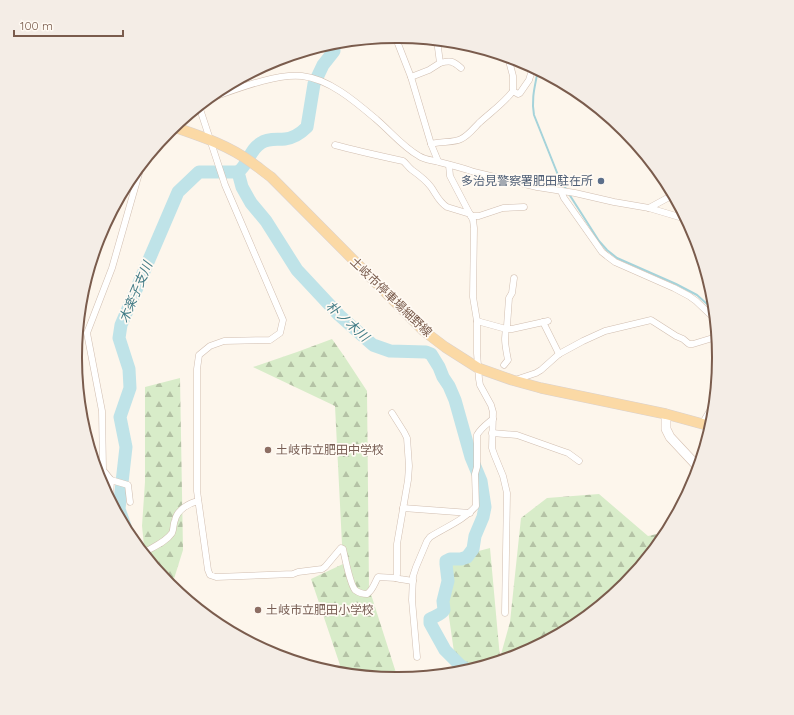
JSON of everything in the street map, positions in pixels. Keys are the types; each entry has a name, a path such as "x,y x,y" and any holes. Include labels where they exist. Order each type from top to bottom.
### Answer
{"main road":[{"name":"土岐市停車場細野線","path":"181,129 211,140 250,161 271,177 424,331 445,347 478,368 514,381 541,388 666,414 704,425"},
{"path":"666,414 666,429 670,437 694,462"}],"street":[{"path":"398,43 411,77 431,144 438,161"},
{"path":"438,46 440,63"},
{"path":"411,77 429,70 440,63 449,61 461,68"},
{"path":"431,144 460,140 464,138 504,101 513,91 513,76 510,64"},
{"path":"513,91 518,94 520,93 529,80 531,73"},
{"path":"228,93 284,76 302,76 313,78 329,85 354,101 386,127 412,152 427,160 438,161 474,172 537,187 649,208 678,216"},
{"path":"201,112 225,185 283,320 280,333 270,340 224,341 210,346 199,356 197,369 197,491 208,570 210,575 216,577 293,574 322,569 341,548 343,549 355,590 361,594 369,593 378,577 413,581"},
{"path":"336,144 349,149 403,161 410,169 425,180 436,196 447,207 471,215 479,216 503,208 524,207"},
{"path":"449,165 450,176 473,220 473,297 477,322 479,379 480,385 491,405 493,412 492,448 508,493 505,613"},
{"path":"103,470 102,411 87,332 112,268 137,182"},
{"path":"562,191 564,198 602,252 616,262 689,296 696,300 708,312"},
{"path":"649,208 668,198"},
{"path":"504,364 508,360 505,343 506,329 509,298 512,293 514,278"},
{"path":"514,381 541,370 559,354 605,331 651,320 689,344 711,338"},
{"path":"477,322 512,329 546,321 559,354"},
{"path":"392,413 407,438 409,466 397,544 396,578"},
{"path":"417,657 412,600 413,581 416,567 430,537 470,513 476,506 475,474 477,467 477,435 483,427 493,419"},
{"path":"492,433 517,435 568,453 579,461"},
{"path":"103,470 111,480 128,486 130,502"},
{"path":"111,480 111,488"},
{"path":"148,550 165,540 171,534 176,517 188,504 198,501"},
{"path":"402,508 470,513"}],"green space":[{"path":"332,339 367,391 369,588 396,672 341,667 311,579 343,564 335,406 253,367"},
{"path":"180,378 183,550 174,579 144,544 142,526 145,482 145,387"},
{"path":"599,494 648,536 657,534 647,549 619,580 588,607 572,619 536,640 501,654 510,622 521,518 547,498"},
{"path":"490,548 500,654 456,666 441,561"}],"waterway":[{"name":"朴ノ木川","path":"334,50 323,65 314,84 307,127 291,138 264,141 254,149 238,172 242,187 251,203 266,221 297,270 339,315 373,345 390,351 426,352 431,354 449,386 455,400 471,457 481,481 485,507 483,517 475,536 473,549 467,557 461,559 450,559 446,561 448,581 443,601 444,610 440,614 430,619 430,623 445,650 460,665"},
{"path":"537,76 533,98 534,115 560,180 567,190"},
{"name":"木楽子支川","path":"119,505 126,447 120,417 130,388 129,369 119,338 121,325 178,192 199,172 238,172"},
{"path":"569,194 599,241 617,258 676,284 697,295 707,304"}],"place":[{"name":"多治見警察署肥田駐在所","path":"601,181"},
{"name":"土岐市立肥田中学校","path":"268,450"},
{"name":"土岐市立肥田小学校","path":"258,610"}]}
